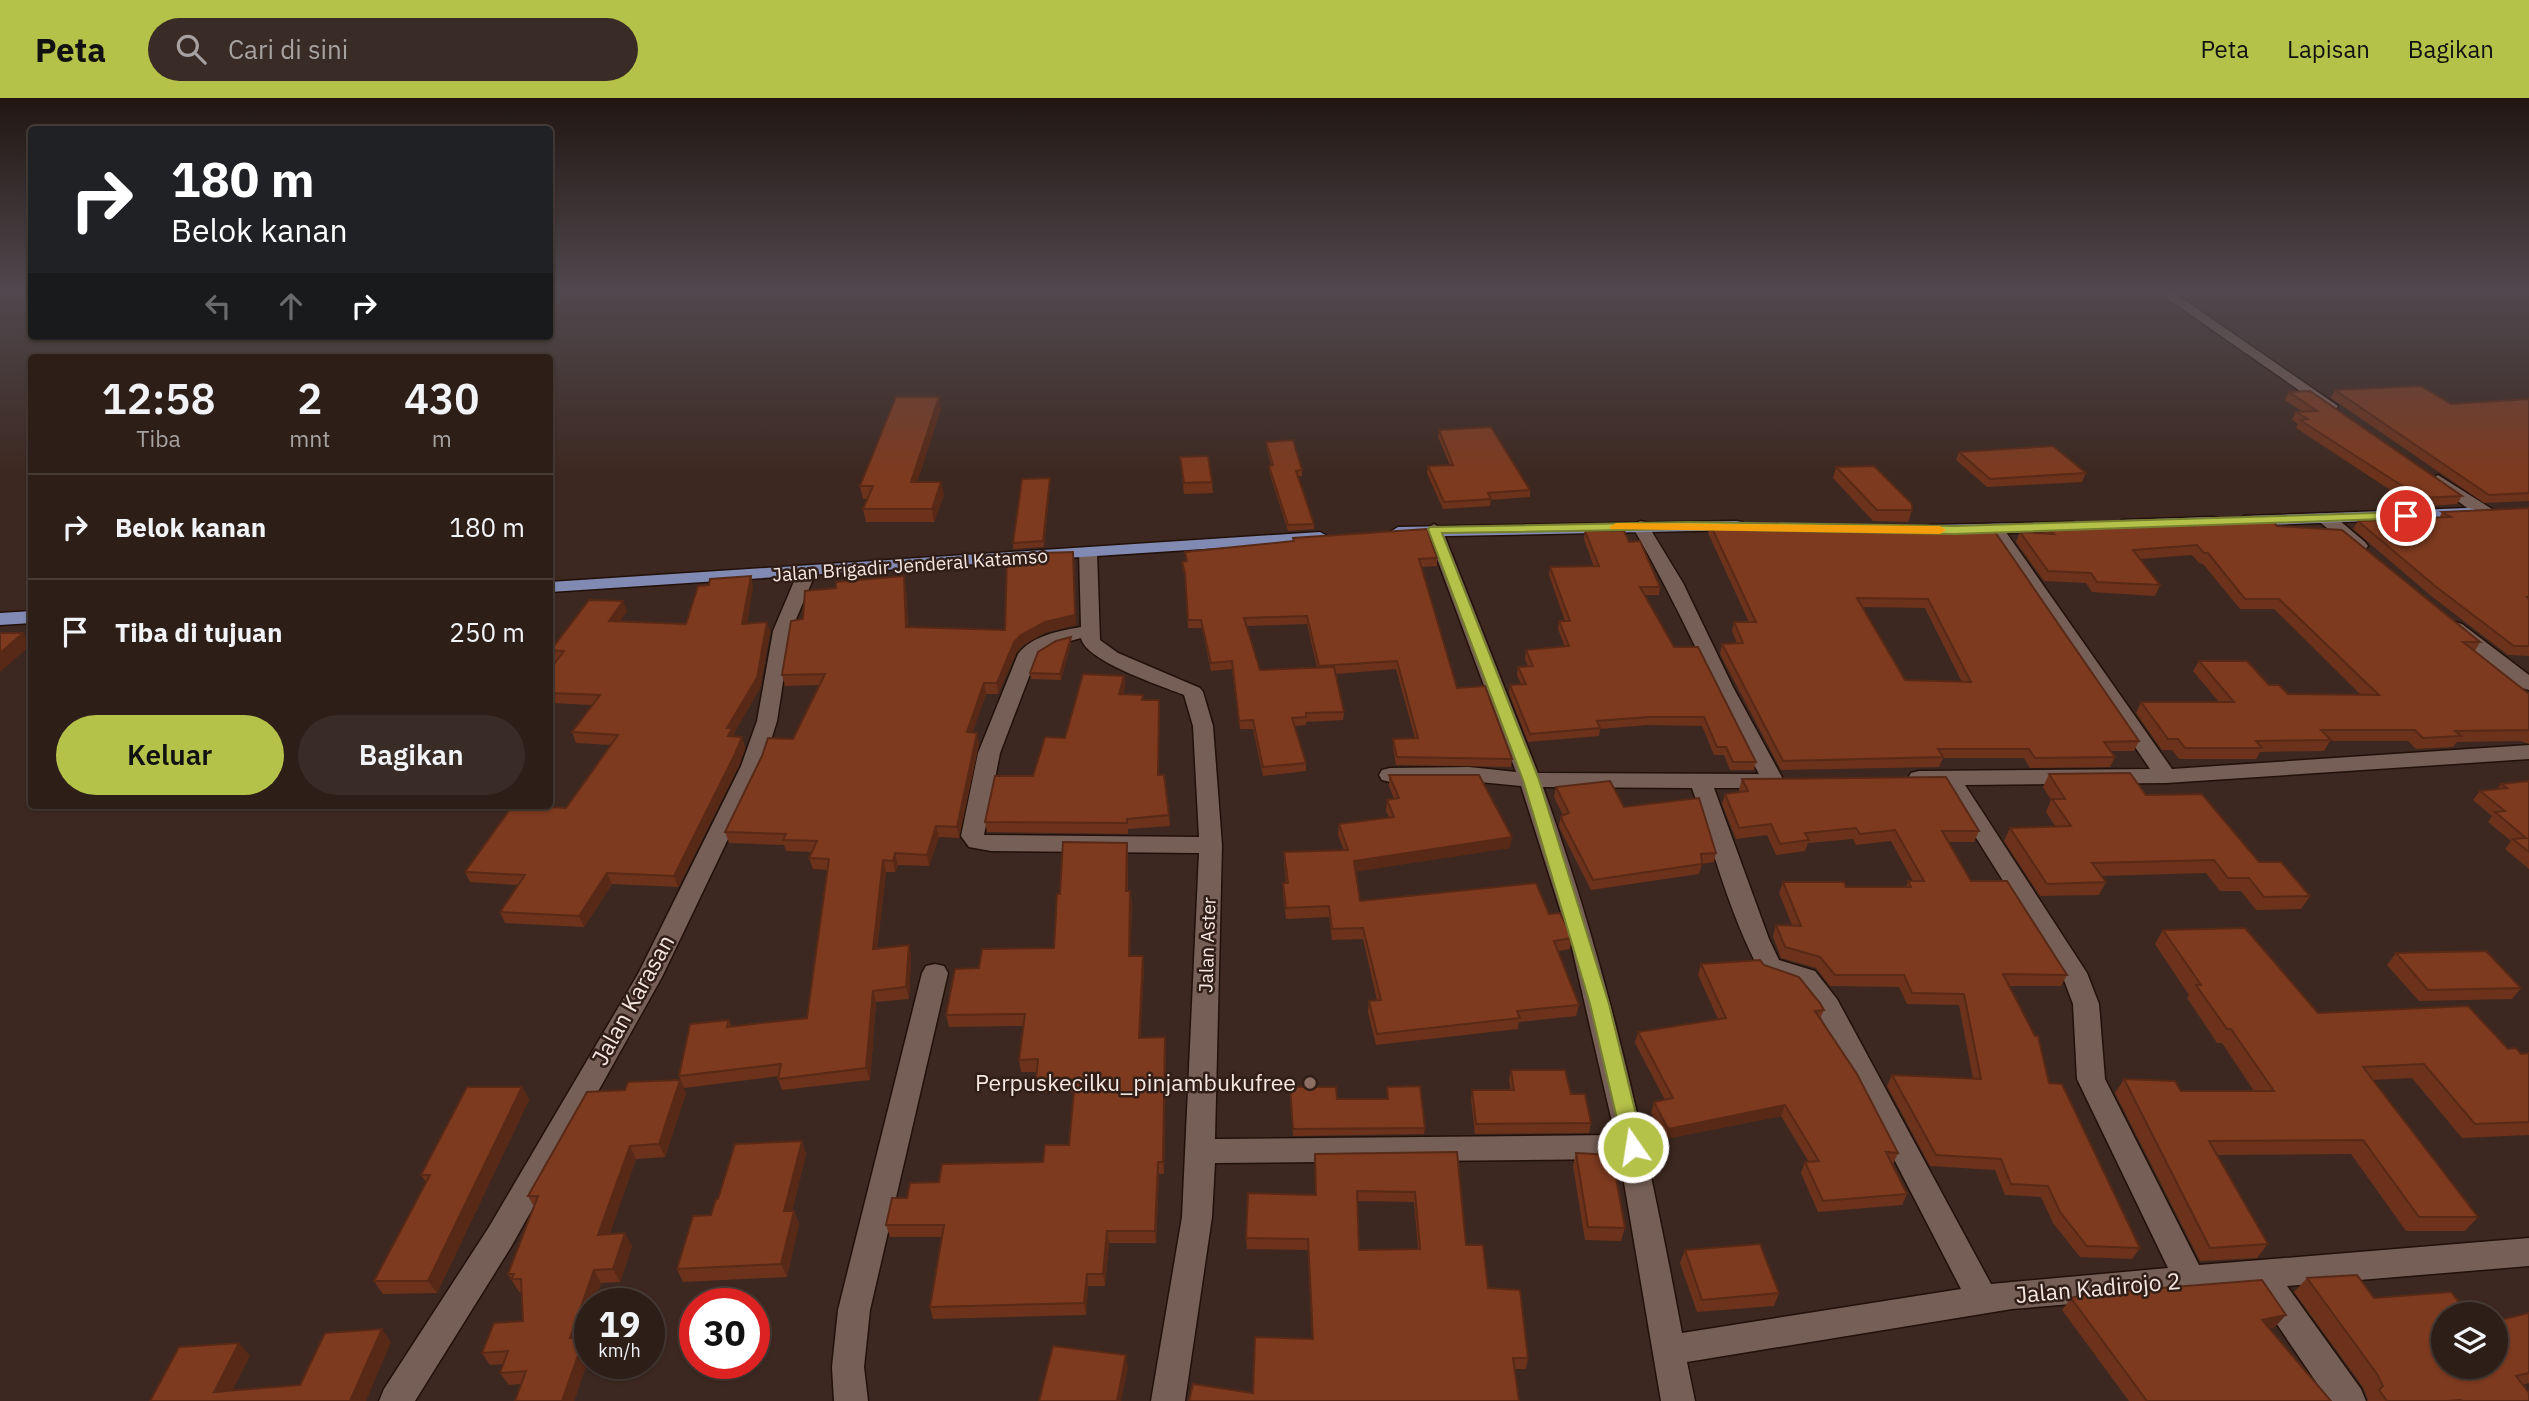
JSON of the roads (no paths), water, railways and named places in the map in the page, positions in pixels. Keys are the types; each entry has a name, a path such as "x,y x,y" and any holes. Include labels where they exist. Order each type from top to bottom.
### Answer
{"main road":[{"path":"2110,525 2486,513 2507,510"},
{"path":"1379,533 1434,529 1755,526"},
{"path":"1915,529 2083,526"},
{"name":"Jalan Brigadir Jenderal Katamso","path":"553,587 1338,536"},
{"path":"0,619 28,617"}],"street":[{"path":"2253,353 2348,418"},
{"path":"2428,473 2486,513"},
{"path":"2327,519 2369,555"},
{"path":"1640,526 1674,583 1723,687 1773,781"},
{"path":"1434,529 1531,780 1599,1004 1633,1147 1678,1401"},
{"path":"1995,529 2166,776"},
{"path":"1088,552 1091,630 1047,642 1035,647 1028,654 989,753 972,836 977,842 991,844 1210,845"},
{"name":"Jalan Karasan","path":"396,1401 500,1237 649,977 752,766 767,721 782,631 807,572"},
{"path":"2443,618 2529,684"},
{"name":"Jalan Aster","path":"1091,630 1091,642 1111,657 1193,692 1203,726 1210,845 1201,1151 1197,1217 1168,1401"},
{"path":"1895,778 2166,776 2529,752"},
{"path":"1390,775 1469,774 1531,780 1800,780"},
{"path":"1949,777 2074,973 2086,1004 2091,1079 2190,1280"},
{"path":"1700,780 1757,939 1770,966 1806,978 1828,1006 1983,1299"},
{"path":"851,1401 848,1367 854,1310 935,973"},
{"path":"1201,1151 1633,1147"},
{"name":"Jalan Kadirojo 2","path":"1669,1350 1983,1299 2529,1252"},
{"path":"2260,1274 2349,1401"}],"place":[{"name":"Perpuskecilku_pinjambukufree","path":"1310,1083"}]}
